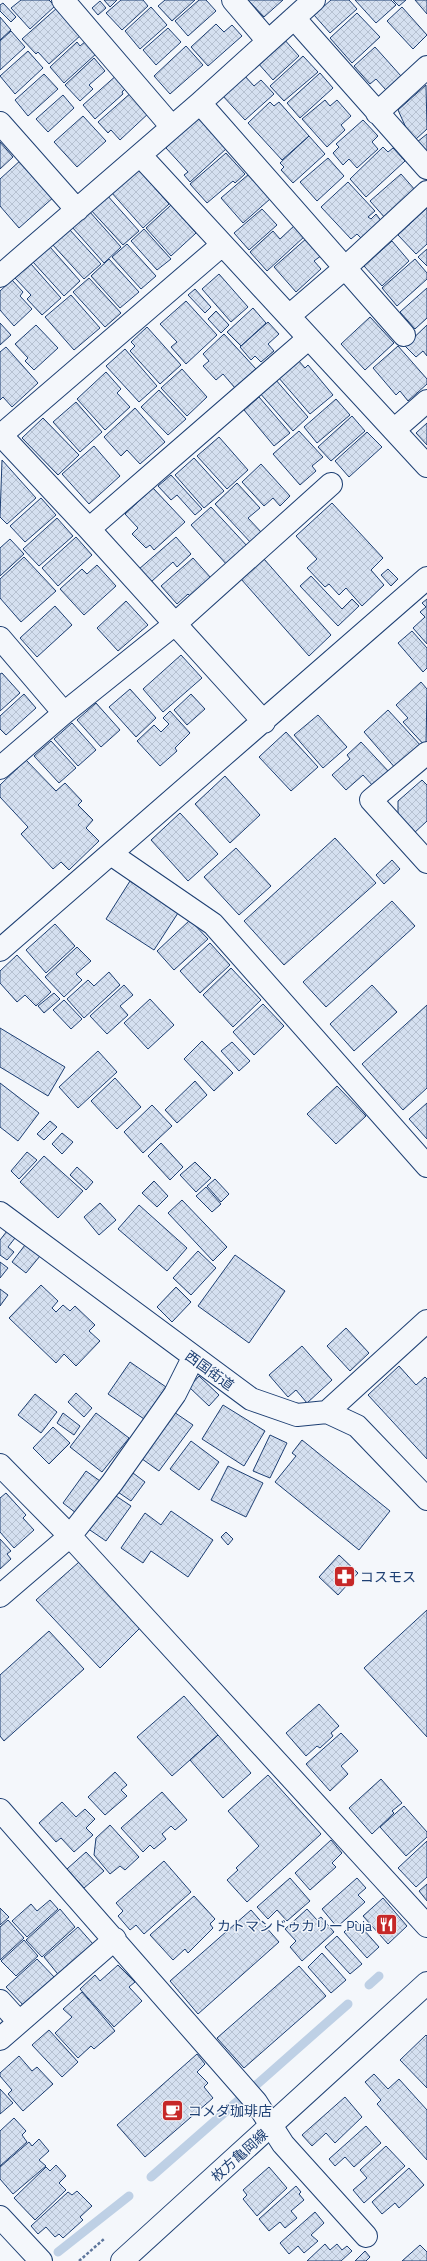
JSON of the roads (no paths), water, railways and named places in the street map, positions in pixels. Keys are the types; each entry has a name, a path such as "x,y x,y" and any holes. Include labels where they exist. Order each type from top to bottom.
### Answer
{"street":[{"path":"64,0 172,127"},
{"path":"233,0 268,40"},
{"path":"0,276 200,103 314,0"},
{"path":"294,18 427,168"},
{"path":"377,113 427,67"},
{"path":"200,103 346,267 404,335"},
{"path":"0,123 77,210"},
{"path":"140,155 308,338 395,429 427,466"},
{"path":"289,316 346,267 427,192"},
{"path":"222,245 0,435 89,529 264,722"},
{"path":"89,529 308,338"},
{"path":"395,429 427,401"},
{"path":"0,768 64,713 175,624 331,484"},
{"path":"0,950 264,722 427,578"},
{"path":"0,638 64,713"},
{"path":"427,753 371,800 427,862"},
{"path":"111,854 213,924 427,1166"},
{"name":"西国街道","path":"0,1213 251,1399 298,1415 327,1412"},
{"path":"427,1321 327,1412 357,1426 427,1499"},
{"path":"0,1596 70,1536 112,1483 175,1394 194,1358"},
{"path":"0,1466 70,1536 427,1926"},
{"path":"0,1810 115,1939 256,2102 283,2144 366,2236"},
{"path":"0,2039 115,1939"},
{"name":"枚方亀岡線","path":"122,2261 272,2126 427,1983"},
{"path":"0,2001 19,2022"},
{"path":"0,2217 41,2261"}],"waterway":[{"path":"369,1985 379,1976"},
{"path":"255,2086 348,2004"},
{"path":"151,2177 240,2099"},
{"path":"58,2252 129,2196"}],"place":[{"name":"コスモス","path":"344,1576"},
{"name":"カトマンドゥカリー Puja","path":"387,1925"},
{"name":"コメダ珈琲店","path":"173,2110"}]}
